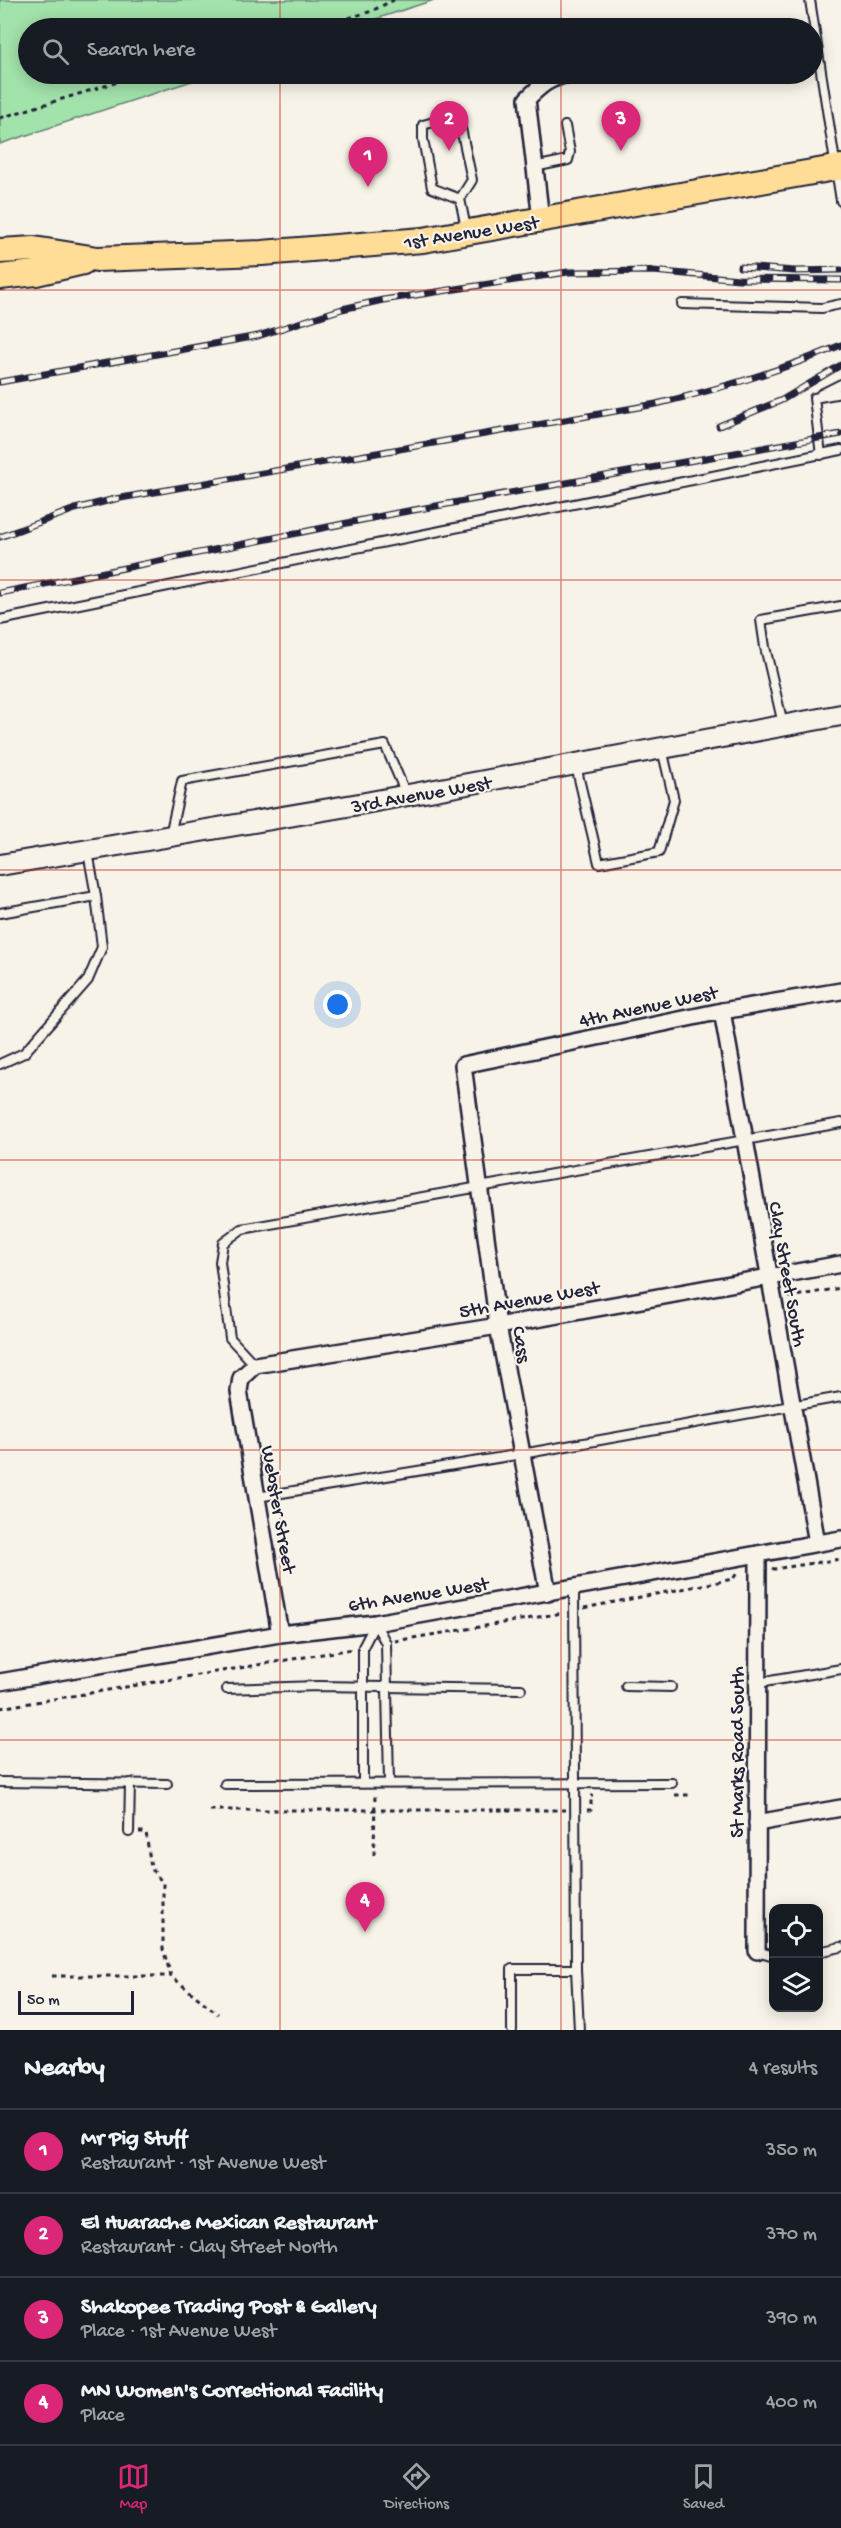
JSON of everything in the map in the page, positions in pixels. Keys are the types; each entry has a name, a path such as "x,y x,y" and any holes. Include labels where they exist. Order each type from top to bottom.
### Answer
{"main road":[{"name":"1st Avenue West","path":"0,277 36,273 97,259 342,248 423,240 839,167"},
{"name":"1st Avenue West","path":"0,251 34,249 97,259"}],"street":[{"path":"541,220 527,99 542,84"},
{"name":"3rd Avenue West","path":"0,865 407,796 841,715"},
{"name":"4th Avenue West","path":"463,1065 722,1011 841,991"},
{"name":"Clay Street South","path":"722,1011 817,1543"},
{"name":"Cass","path":"463,1065 498,1326 548,1593"},
{"name":"5th Avenue West","path":"255,1365 498,1326 841,1264"},
{"name":"Webster Street","path":"255,1365 241,1378 239,1391 255,1497 280,1634"},
{"name":"6th Avenue West","path":"0,1682 280,1634 375,1623 574,1588 758,1561 817,1543 841,1539"},
{"name":"St Marks Road South","path":"757,1951 758,1561"},
{"path":"757,1823 841,1808"}],"lane":[{"path":"810,0 813,18"},
{"path":"823,75 839,167 841,201"},
{"path":"460,199 432,188 423,139 423,125 444,119 459,120 472,180 460,199 466,233"},
{"path":"534,167 568,160 570,152 565,126"},
{"path":"682,304 822,308 841,304"},
{"path":"814,398 841,384"},
{"path":"814,398 841,393"},
{"path":"814,398 821,454"},
{"path":"0,620 841,450"},
{"path":"783,725 761,620 841,606"},
{"path":"170,836 182,781 385,745 407,796"},
{"path":"575,764 599,862 658,852 674,800 662,748"},
{"path":"0,1064 24,1053 88,980 102,947 96,896 87,850"},
{"path":"0,913 96,896"},
{"path":"255,1365 230,1338 220,1262 223,1243 242,1229 841,1123"},
{"path":"255,1497 522,1454 841,1397"},
{"path":"574,1588 576,1969 579,2030"},
{"path":"375,1623 386,1643 389,1782"},
{"path":"363,1783 363,1647 375,1623"},
{"path":"758,1683 841,1669"},
{"path":"626,1686 671,1687"},
{"path":"227,1689 386,1687 521,1689"},
{"path":"0,1782 167,1784"},
{"path":"129,1832 130,1783"},
{"path":"225,1784 672,1783"},
{"path":"823,1951 841,1947"},
{"path":"757,1951 769,1955"},
{"path":"512,2030 512,1969 576,1969"}],"path":[{"path":"348,18 369,12 394,0"},
{"path":"0,118 111,84"},
{"path":"787,1297 841,1288"},
{"path":"386,1643 732,1579 738,1571 758,1561 774,1569 841,1559"},
{"path":"0,1708 363,1647"},
{"path":"374,1855 375,1783"},
{"path":"670,1795 693,1795"},
{"path":"210,1810 591,1810 591,1796 602,1796"},
{"path":"129,1832 146,1832 151,1868 163,1883 163,1949 171,1976 218,2014"},
{"path":"52,1976 171,1976"}],"green space":[{"path":"0,0 434,0 379,18 18,18 18,84 183,84 0,144"}],"railway":[{"path":"740,267 795,271 841,270"},
{"path":"0,382 258,336 342,309 383,300 568,272 653,271 739,279 841,280"},
{"path":"0,537 75,509 115,499 656,404 750,379 841,345"},
{"path":"719,426 782,400 841,365"},
{"path":"0,593 397,513 841,434"}],"place":[{"name":"El Huarache Mexican Restaurant","path":"449,151"},
{"name":"Shakopee Trading Post & Gallery","path":"621,151"},
{"name":"Mr Pig Stuff","path":"368,187"},
{"name":"MN Women's Correctional Facility","path":"365,1932"}]}
